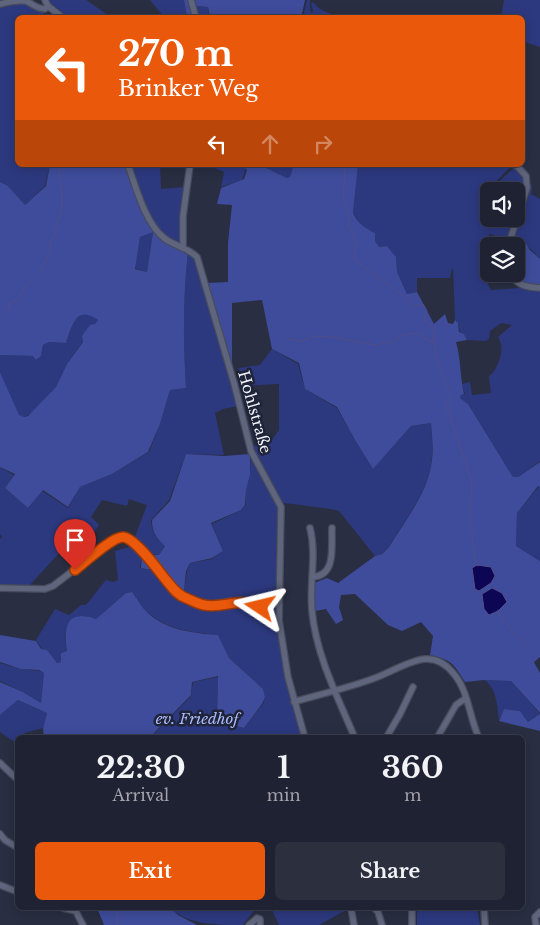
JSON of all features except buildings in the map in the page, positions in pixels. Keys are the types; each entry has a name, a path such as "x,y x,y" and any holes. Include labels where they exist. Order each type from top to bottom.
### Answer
{"street":[{"path":"0,4 14,0 24,0 35,8 45,9 48,6"},
{"path":"45,0 48,6 59,15"},
{"path":"191,0 195,15"},
{"name":"Hohlstraße","path":"129,167 152,225 157,232 166,240 191,250 197,257 234,383 251,451 281,506 279,620 288,677 304,735"},
{"path":"183,247 183,216 190,167"},
{"path":"511,237 528,188 526,176 518,167"},
{"path":"516,282 522,286 540,288"},
{"path":"310,528 314,551 312,577 314,626 321,652 354,735"},
{"path":"312,577 321,576 329,569 332,528"},
{"path":"0,588 45,588 53,586 104,547 123,537 141,550 180,596 203,605 250,602 279,620"},
{"path":"294,702 387,674 418,660 431,659 443,663 454,672 464,689 471,719 478,735"},
{"path":"388,735 413,687"},
{"path":"439,735 456,705 466,698"},
{"path":"0,763 15,777"},
{"path":"0,834 5,840 15,846"},
{"path":"0,885 15,891"},
{"path":"76,910 83,925"},
{"path":"351,910 354,925"},
{"path":"376,910 382,925"},
{"path":"412,910 412,925"},
{"path":"484,910 485,925"},
{"path":"536,925 536,917 540,912"},
{"path":"249,925 257,918 260,919 260,925"}],"green space":[{"path":"47,0 86,0 108,15 64,15 53,8"},
{"path":"150,0 184,0 187,15 162,15"},
{"path":"307,0 310,0 311,13 313,11 311,3 314,3 321,10 332,15 303,15"},
{"path":"504,0 540,0 540,47 525,42 525,15 501,15"},
{"path":"15,1 28,4 37,10 45,11 44,15 15,15 15,167 50,167 45,186 25,205 8,186 0,182 0,5"},
{"path":"197,6 208,7 209,15 198,15"},
{"path":"130,167 160,167 161,189 185,187 181,245 161,233 151,220"},
{"path":"212,167 246,168 242,180 221,187 224,172"},
{"path":"264,167 293,167 290,178"},
{"path":"358,167 510,167 496,182 480,182 480,227 512,227 508,237 489,234 489,237 480,237 480,282 487,282 491,290 519,288 540,290 540,461 518,477 513,477 468,404 460,398 461,395 465,394 462,384 470,382 472,395 491,393 489,376 497,366 501,353 501,344 498,337 512,325 501,323 490,331 489,339 486,341 467,340 464,334 460,332 458,323 455,320 453,269 450,278 417,278 417,292 407,294 397,272 396,257 387,246 379,247 375,241 375,233 362,227 353,213"},
{"path":"515,167 524,182 498,182"},
{"path":"529,179 532,187 531,194 540,199 540,259 525,244 525,237 512,237 515,227 525,227 525,192"},
{"path":"153,231 147,272 135,268 140,237"},
{"path":"188,251 198,263 208,306 238,406 215,413 224,455 186,454 169,500 151,520 155,535 165,545 159,555 146,553 133,542 147,505 129,499 127,506 102,500 91,517 99,525 85,546 72,539 28,587 0,587 0,539 2,537 0,534 0,467 14,475 5,488 28,508 42,491 68,508 80,487 112,474 149,452 170,390 186,388 184,320"},
{"path":"83,314 90,314 98,320 67,364 56,387 32,413 24,417 19,416 0,372 0,355 34,356 36,360 41,356 43,345 49,342 66,343 73,321"},
{"path":"272,349 298,364 305,389 337,408 373,469 411,426 431,423 432,445 431,466 424,487 388,548 381,554 375,556 339,511 277,502 279,507 276,551 276,615 238,596 207,601 184,592 190,563 212,559 223,551 212,524 241,510 246,505 251,446 269,444 279,430 279,384 237,386 239,368 260,365"},
{"path":"539,486 540,561 516,546 517,513"},
{"name":"ev. Friedhof","path":"133,546 142,554 140,568 153,570 179,598 203,606 250,603 259,608 277,625 285,677 300,735 156,735 155,733 191,696 193,682 218,677 217,721 244,728 263,704 265,697 263,689 229,658 218,635 180,629 162,622 142,607 132,592 126,593 96,619 79,616 69,622 65,634 67,651 61,653 62,662 57,663 47,650 42,649 36,640 55,609 69,615 81,605 86,605 106,580 113,582 118,580 115,551"},
{"path":"0,663 44,673 41,703 0,681"},
{"path":"484,680 511,681 540,714 528,722 520,711 504,709 499,720 494,692"},
{"path":"18,700 47,713 43,728 25,733 24,735 15,735 15,743 0,732 0,715"},
{"path":"173,910 254,910 243,925 204,923 177,914"},
{"path":"272,910 346,910 319,925 279,925"},
{"path":"417,910 477,910 480,925 417,925"}],"shaded area":[{"path":"184,0 305,0 302,15 210,15 208,7 197,6 198,15 187,15"},
{"path":"50,167 127,167 153,231 165,241 188,251 184,320 186,388 170,390 160,424 148,452 112,474 80,487 68,507 43,490 28,508 5,488 15,474 0,467 0,372 19,415 28,416 56,387 67,364 83,342 82,336 90,325 95,324 98,320 85,314 80,316 73,324 66,343 49,342 43,345 41,356 36,360 33,356 0,355 0,182 8,186 25,205 46,186","holes":["153,232 147,272 135,269 140,237"]},
{"path":"244,167 264,167 287,178 290,177 293,167 358,167 353,213 355,217 362,225 375,233 375,241 379,247 387,246 396,257 397,272 407,294 417,292 434,324 445,314 448,323 453,324 455,320 458,323 459,332 464,334 467,340 456,342 464,394 460,398 468,404 513,477 518,477 540,462 540,487 538,486 517,513 516,546 540,561 540,657 534,662 540,673 540,713 511,681 484,680 465,682 451,663 430,655 433,636 421,622 402,631 388,625 355,594 341,595 339,607 343,620 336,624 326,609 315,611 314,583 327,578 338,583 375,556 382,554 389,547 408,518 424,487 431,466 431,423 411,426 373,469 337,407 305,389 299,363 272,349 262,300 232,303 232,370 207,283 228,282 228,243 232,205 217,204 221,188 244,179 247,170"},
{"path":"525,244 540,259 540,287 522,285 519,282 525,282"},
{"path":"186,454 224,456 250,454 250,475 245,505 241,510 211,523 223,551 212,558 190,563 186,571 184,592 207,601 238,596 258,600 261,605 251,601 204,604 181,596 169,582 165,583 153,570 141,568 142,555 159,555 165,546 155,534 152,520 170,501"},
{"path":"477,565 491,567 495,576 491,583 479,591 475,589 472,568"},
{"path":"492,588 502,593 507,602 498,611 489,615 484,609 482,594"},
{"path":"132,592 146,611 161,622 189,632 218,635 229,658 263,689 265,697 262,704 244,728 217,721 218,676 192,682 191,695 154,733 155,735 44,735 43,728 47,713 18,700 0,715 0,682 23,692 41,703 44,673 39,670 21,669 0,662 0,635 36,641 41,649 47,650 57,663 61,662 61,653 67,651 66,634 69,622 79,616 96,619 126,593"},
{"path":"504,709 520,711 528,722 540,714 540,731 499,721"},
{"path":"98,910 173,910 178,915 197,925 104,925"}],"waterway":[{"path":"37,274 43,268 62,211 60,167"},
{"path":"344,167 343,198 350,221 348,225 356,242 354,256 356,261 402,295 413,307 423,304 427,311 424,320 432,326 439,367 449,389"},
{"path":"0,316 9,308 9,304 19,299 22,291 33,277"},
{"path":"278,349 290,339 303,341 315,336 332,337 375,345 394,341 402,335 416,333 431,342 434,341"},
{"path":"452,396 449,399 447,408 472,483 470,510 474,556 478,566"},
{"path":"498,610 502,619 529,648"},
{"path":"117,925 118,910"}],"route":[{"path":"75,570 104,547 123,537 141,550 180,596 203,605 216,606 250,602 260,607"}]}
